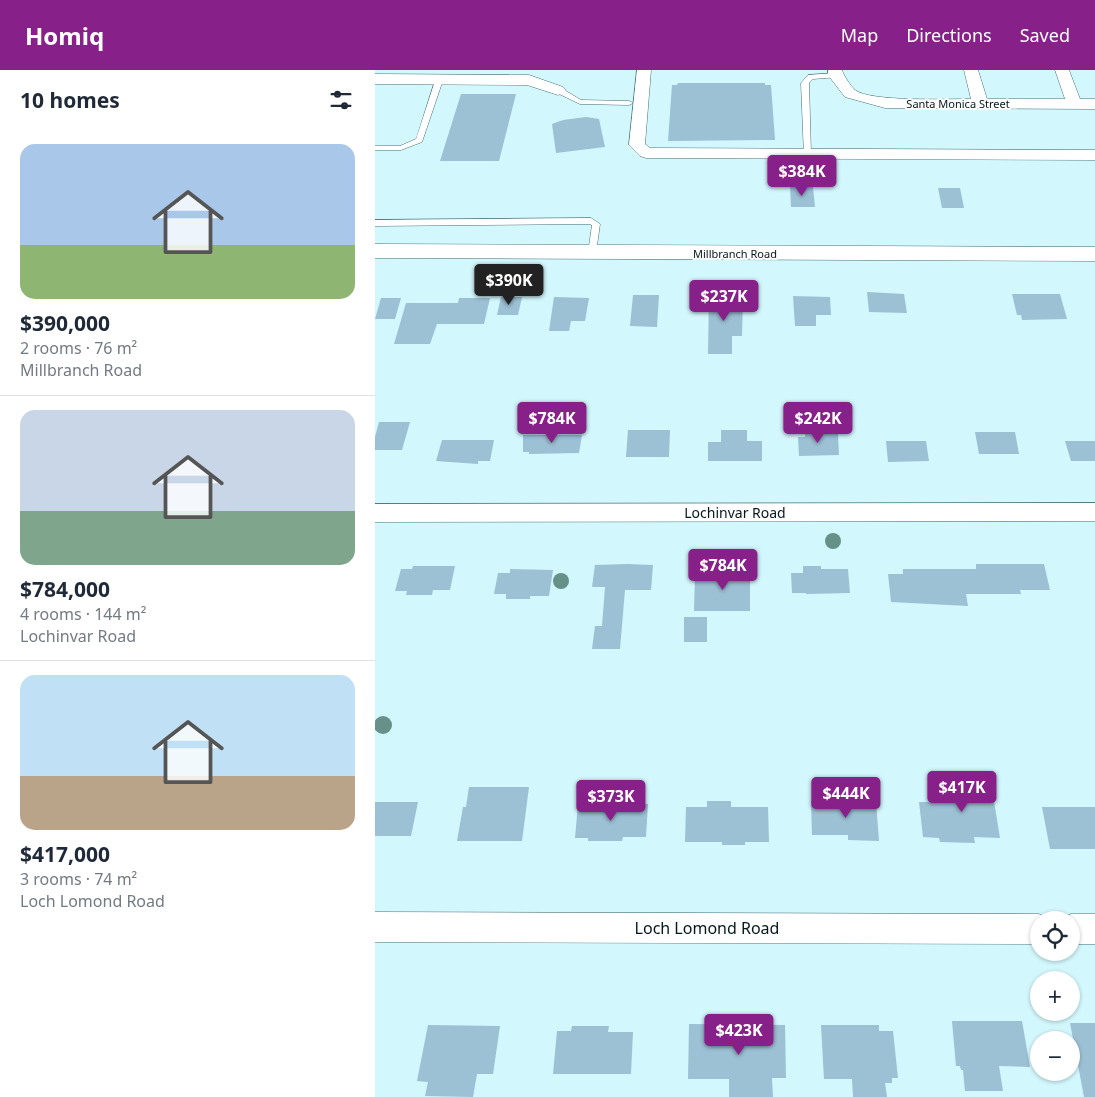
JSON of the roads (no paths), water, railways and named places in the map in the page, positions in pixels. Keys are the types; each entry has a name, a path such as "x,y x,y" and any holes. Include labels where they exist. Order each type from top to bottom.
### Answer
{"main road":[{"name":"Millbranch Road","path":"375,251 1095,254"}],"street":[{"path":"644,70 637,145 646,154 1095,155"},
{"path":"971,70 980,103"},
{"path":"1062,70 1074,104"},
{"name":"Santa Monica Street","path":"836,73 850,94 885,103 1095,104"},
{"path":"375,79 529,80 558,90"},
{"name":"Lochinvar Road","path":"375,513 1095,512"},
{"name":"Loch Lomond Road","path":"375,927 1030,929"},
{"path":"1080,929 1095,929"}],"lane":[{"path":"807,154 805,84 811,77 836,73"},
{"path":"375,148 401,148 419,140 439,80"},
{"path":"558,90 580,102 629,103"},
{"path":"375,224 591,221 596,224 592,253"}]}
